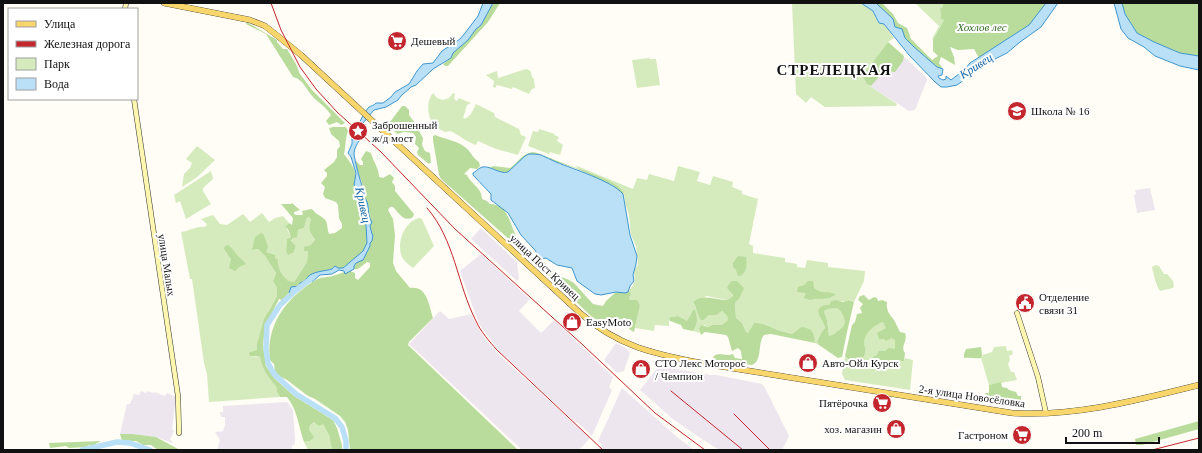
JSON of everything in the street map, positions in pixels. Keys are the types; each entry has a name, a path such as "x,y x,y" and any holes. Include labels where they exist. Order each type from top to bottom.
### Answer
{"main road":[{"name":"улица Пост Кривец","path":"164,3 237,16 265,26 286,42 580,313 602,330 628,344 646,350 706,364 765,374"},
{"name":"2-я улица Новосёловка","path":"765,374 1022,414 1100,407 1199,385"}],"street":[{"name":"улица Малых","path":"134,100 178,396 178,433"},
{"path":"1017,313 1038,376 1046,413"}],"shaded area":[{"path":"888,42 926,77 927,80 915,110 909,111 867,84"},
{"path":"1150,188 1155,210 1137,213 1134,195 1136,194 1135,190"},
{"path":"481,228 517,262 519,279 517,281 471,239"},
{"path":"481,254 530,299 519,311 541,333 554,320 613,377 609,387 612,390 592,436 499,351 479,324 460,271"},
{"path":"440,311 449,319 471,314 483,336 498,354 590,438 579,450 522,450 409,344"},
{"path":"616,343 627,349 630,353 624,371 617,373 604,360"},
{"path":"659,366 762,384 789,436 782,450 719,450 674,420 640,390"},
{"path":"622,388 677,437 694,450 598,450 602,445 598,441"},
{"path":"141,391 146,393 148,391 154,392 165,396 167,393 176,397 172,429 174,431 170,440 173,442 172,443 156,437 120,434 127,404 130,404 134,394 139,395"},
{"path":"287,402 293,410 295,440 294,445 292,445 292,450 217,450 220,440 215,432 223,431 225,425 225,417 221,417 220,412 223,412 223,406"}],"green space":[{"path":"493,3 500,3 488,22 448,66 445,66 443,64 451,58 453,53 468,40 481,25"},
{"path":"792,3 861,3 873,11 879,23 884,24 894,38 888,42 867,84 897,104 896,106 825,107 811,97 806,103 796,94"},
{"name":"Хохлов лес","path":"876,3 882,3 893,14 898,23 907,28 911,39 932,60 938,56 933,51 933,40 944,20 941,19 940,8 943,7 943,3 1046,3 1029,25 1023,30 979,58 974,49 958,50 950,47 955,65 941,57 939,63 943,69 937,67 914,47 895,27 893,19"},
{"path":"915,3 943,3 943,7 940,8 941,18 944,20 933,40 932,39 939,26"},
{"path":"1122,3 1199,3 1199,56 1180,53 1137,33 1125,14"},
{"path":"247,22 277,40 283,49 287,49 300,74 312,90 345,123 341,125 337,122 329,125 326,121 331,115 329,112 313,97 300,80 293,77 266,34 246,24"},
{"path":"888,42 904,56 903,61 895,72 884,71 871,86 867,84 863,76"},
{"path":"649,58 656,59 660,85 637,88 632,60"},
{"path":"526,69 531,72 534,79 535,88 532,89 529,94 513,87 512,89 497,85 495,88 493,87 494,81 486,75 497,71 498,78"},
{"path":"433,93 437,98 443,100 449,98 453,93 455,94 454,99 457,101 459,98 471,103 466,106 463,117 465,119 471,114 476,104 494,113 495,117 519,129 521,135 526,137 518,155 496,149 478,141 476,145 450,131 445,132 436,127 430,118 428,109 429,100"},
{"path":"402,106 405,106 409,110 409,115 415,123 421,124 424,127 418,129 423,138 422,145 425,151 430,153 431,162 429,164 418,155 417,152 419,148 415,144 416,137 413,133 404,132 397,134 389,126 390,122"},
{"path":"346,127 348,131 344,154 355,171 354,182 359,192 358,196 361,198 365,211 363,221 366,225 367,243 365,250 343,268 334,268 311,275 299,286 289,291 289,293 282,300 279,299 267,323 263,345 266,366 275,379 294,396 333,420 337,428 342,450 332,450 329,435 323,424 319,426 314,422 310,425 309,430 314,437 310,441 304,442 296,413 291,402 287,397 280,397 277,392 277,388 264,370 260,357 250,356 249,354 250,352 257,350 257,344 264,319 277,296 277,288 273,281 276,273 265,256 258,249 252,250 255,237 261,233 264,235 268,247 266,252 275,255 282,274 288,281 294,282 307,262 308,251 304,251 304,247 311,245 315,240 310,230 311,220 309,217 307,218 304,228 298,230 297,237 293,238 291,241 296,246 294,252 288,255 286,251 287,239 291,237 288,229 285,227 289,223 292,225 293,218 281,204 292,203 300,210 294,212 296,215 303,215 302,211 313,210 326,221 329,234 335,233 342,228 339,218 338,205 336,202 325,198 323,194 325,187 321,183 327,176 327,173 324,170 334,162 337,157 337,150 340,146 339,141 331,134 329,128"},
{"path":"539,129 555,134 554,135 559,137 557,141 563,145 560,155 550,152 549,154 528,146 533,131 538,132"},
{"path":"435,135 463,146 479,162 480,166 477,169 470,168 464,174 467,175 478,189 482,195 482,199 490,204 501,207 505,211 517,238 527,248 533,258 542,260 546,264 546,268 553,270 559,276 574,283 593,304 603,306 606,301 616,292 630,292 630,300 637,300 640,305 634,332 629,329 631,323 627,321 624,323 611,318 609,322 610,324 606,326 591,316 528,256 441,179 433,140 433,136"},
{"path":"197,146 215,160 196,178 182,187 184,174 190,168 192,163 186,159"},
{"path":"366,151 371,153 379,177 383,178 390,174 394,178 392,182 395,186 395,191 414,214 413,217 407,219 393,207 390,207 388,210 393,219 395,235 393,263 396,271 410,288 416,288 424,293 433,318 409,342 408,345 518,450 350,450 348,430 345,422 340,416 279,376 275,371 274,364 270,360 270,339 277,320 288,302 320,278 333,276 344,272 345,274 350,271 355,273 355,278 358,280 370,267 370,263 367,262 358,269 354,269 356,263 363,260 372,241 371,229 369,226 368,207 356,165 356,161 360,165 363,165 361,159"},
{"path":"532,152 541,154 603,178 620,188 624,193 623,194 611,184 575,168 553,161 543,155 534,154 525,156 506,173 490,168 493,166 510,168 522,157"},
{"path":"577,166 633,189 637,178 647,180 649,174 674,181 678,166 700,172 697,181 710,185 713,176 733,182 732,187 742,191 742,194 758,199 749,244 753,246 753,253 785,258 785,262 797,264 797,267 805,268 807,260 828,263 828,267 865,271 864,281 854,302 850,300 831,301 829,305 818,311 825,328 817,340 819,345 815,343 815,341 801,327 792,334 764,324 754,323 748,333 746,332 742,323 736,318 735,303 739,299 727,288 733,294 732,297 727,300 707,296 693,302 699,316 704,320 709,315 714,315 722,311 727,316 728,320 722,325 712,325 708,327 704,325 699,329 700,333 693,331 697,321 695,311 691,313 687,322 678,316 670,317 669,326 655,325 654,331 635,328 640,304 630,300 630,292 628,292 635,281 634,271 638,264 636,246 631,235 629,215 625,203 624,193 576,167"},
{"path":"211,171 213,179 203,188 203,191 211,204 186,219 180,201 176,203 174,195"},
{"path":"262,213 269,222 275,218 283,216 289,223 286,227 291,237 287,239 286,251 294,252 296,246 291,242 298,230 304,228 307,218 310,217 311,234 315,241 308,251 307,262 294,282 288,282 277,265 278,262 271,254 266,252 264,235 254,250 258,249 265,256 276,273 273,281 277,288 277,296 268,311 258,350 250,352 250,356 260,357 264,370 277,388 277,392 280,397 209,402 207,374 204,363 192,279 190,279 181,232 198,227 205,227 207,224 201,219 213,215 220,224 227,225 243,214 250,222"},
{"path":"419,218 422,219 434,246 413,268 402,257 400,246 405,228 414,220"},
{"path":"228,245 246,264 239,267 235,271 229,268 231,259 224,249 225,246"},
{"path":"738,256 746,257 745,271 740,276 738,276 733,267 733,263"},
{"path":"1156,265 1159,266 1164,274 1167,274 1173,281 1173,288 1160,291 1152,267"},
{"path":"732,281 737,281 744,288 739,299 735,303 736,318 742,323 746,332 748,333 754,323 764,324 792,334 801,327 808,328 812,331 815,343 771,334 764,335 758,359 752,365 715,360 713,358 714,356 719,354 733,354 735,358 742,359 741,351 738,348 732,351 726,335 705,332 701,335 699,329 701,325 708,327 712,325 722,325 728,320 727,316 722,311 716,315 709,315 704,320 701,320 693,302 697,299 705,297 727,300 733,295 727,288"},
{"path":"808,281 813,281 814,288 817,290 835,295 829,298 810,300 804,298 806,293 797,292 798,287 804,285"},
{"path":"864,295 869,300 874,297 877,298 878,301 882,300 887,302 887,310 889,314 900,332 905,333 906,339 903,348 905,353 904,361 898,362 895,366 887,367 885,364 881,366 879,362 874,363 873,357 877,355 879,351 885,351 889,348 895,349 895,340 892,338 886,341 884,339 879,339 877,333 886,328 883,322 873,327 864,339 865,354 860,364 856,367 845,356 852,325 855,322 857,314 862,313 860,308 863,304 858,300 860,296"},
{"path":"836,300 843,302 849,300 854,302 842,357 838,358 819,345 817,341 825,328 818,311 822,306 829,305 831,301","holes":["828,309 839,309 844,318 844,325 834,334 829,336 824,311"]},
{"path":"837,308 843,316 844,325 834,334 829,336 824,311"},
{"path":"693,310 695,310 697,324 693,331 683,329 681,325 670,321 669,319 670,317 678,316 687,321"},
{"path":"883,322 895,340 895,349 879,362 885,364 887,367 895,366 898,362 904,361 905,358 913,360 910,390 845,380 842,374 845,356 856,367 863,345 864,336 874,325"},
{"path":"1006,346 1007,351 1012,350 1013,354 1009,356 1010,360 1008,364 1011,372 1014,372 1017,380 989,385 981,358 982,355 992,352 994,347"},
{"path":"981,347 981,358 964,358 966,349"},
{"path":"1001,382 1002,387 1016,392 1018,396 1021,396 1021,402 1014,406 1010,406 986,399 985,393 989,393 989,385"},
{"path":"1199,421 1199,429 1142,445 1136,445 1135,439"},
{"path":"314,422 317,424 323,424 329,435 332,450 308,450 304,442 310,441 310,425"},
{"path":"120,434 156,437 180,450 158,450 151,445 143,445 136,441 122,441"},
{"path":"101,441 92,446 89,445 86,447 69,448 66,446 50,448 49,443"}],"water":[{"path":"483,3 493,3 481,25 468,40 453,53 451,58 433,69 398,100 386,107 374,110 363,123 363,133 354,150 354,153 358,174 365,194 364,197 372,222 370,226 373,235 370,246 363,260 356,263 354,269 345,274 344,271 339,270 332,274 320,275 313,281 306,283 297,292 289,293 291,287 299,286 300,283 310,275 332,269 335,266 338,268 343,268 363,251 367,243 366,225 363,221 363,214 365,211 361,198 357,194 359,192 354,185 356,173 351,157 348,153 352,144 352,138 356,135 355,127 358,126 369,107 376,103 383,103 395,92 409,84 423,64 433,63 442,51 460,39 478,16"},
{"path":"861,3 876,3 893,19 895,27 902,29 905,38 914,47 937,67 943,69 942,75 938,76 939,78 943,80 946,79 946,76 951,80 964,70 970,63 1029,25 1046,3 1058,3 1041,27 1007,53 987,63 957,85 941,87 909,55 884,24 879,23 873,11"},
{"path":"1114,3 1122,3 1125,14 1137,33 1180,53 1199,56 1199,70 1180,66 1155,56 1144,47 1128,38 1121,29"},
{"path":"529,154 541,155 592,176 610,184 623,194 630,235 637,256 633,275 634,281 628,292 616,292 601,295 595,294 577,281 572,268 557,265 546,258 541,259 521,235 508,213 491,200 491,194 473,175 473,173 479,168 483,167 501,172 508,172"}],"waterway":[{"name":"Кривец","path":"312,278 280,305 267,325 266,349 268,363 274,374 296,394 335,418 342,427 346,441 346,450"},
{"name":"Кривец","path":"82,450 117,442 130,443 150,450"}],"railway":[{"path":"271,3 281,30 300,67 316,89 337,112 381,152 455,229 584,346 655,413 705,450"},
{"path":"427,208 444,234 470,307 478,325 488,340 603,450"},
{"path":"671,391 743,450"},
{"path":"734,414 770,450"},
{"path":"1152,450 1199,438"}],"place":[{"name":"Дешевый","path":"397,41"},
{"name":"Школа № 16","path":"1017,111"},
{"name":"Заброшенный ж/д мост","path":"358,131"},
{"name":"Отделение связи 31","path":"1025,303"},
{"name":"EasyMoto","path":"572,322"},
{"name":"Авто-Ойл Курск","path":"808,363"},
{"name":"СТО Лекс Моторос / Чемпион","path":"641,369"},
{"name":"Пятёрочка","path":"882,403"},
{"name":"хоз. магазин","path":"896,429"},
{"name":"Гастроном","path":"1022,435"}],"district":[{"name":"СТРЕЛЕЦКАЯ","path":"834,70"}]}
